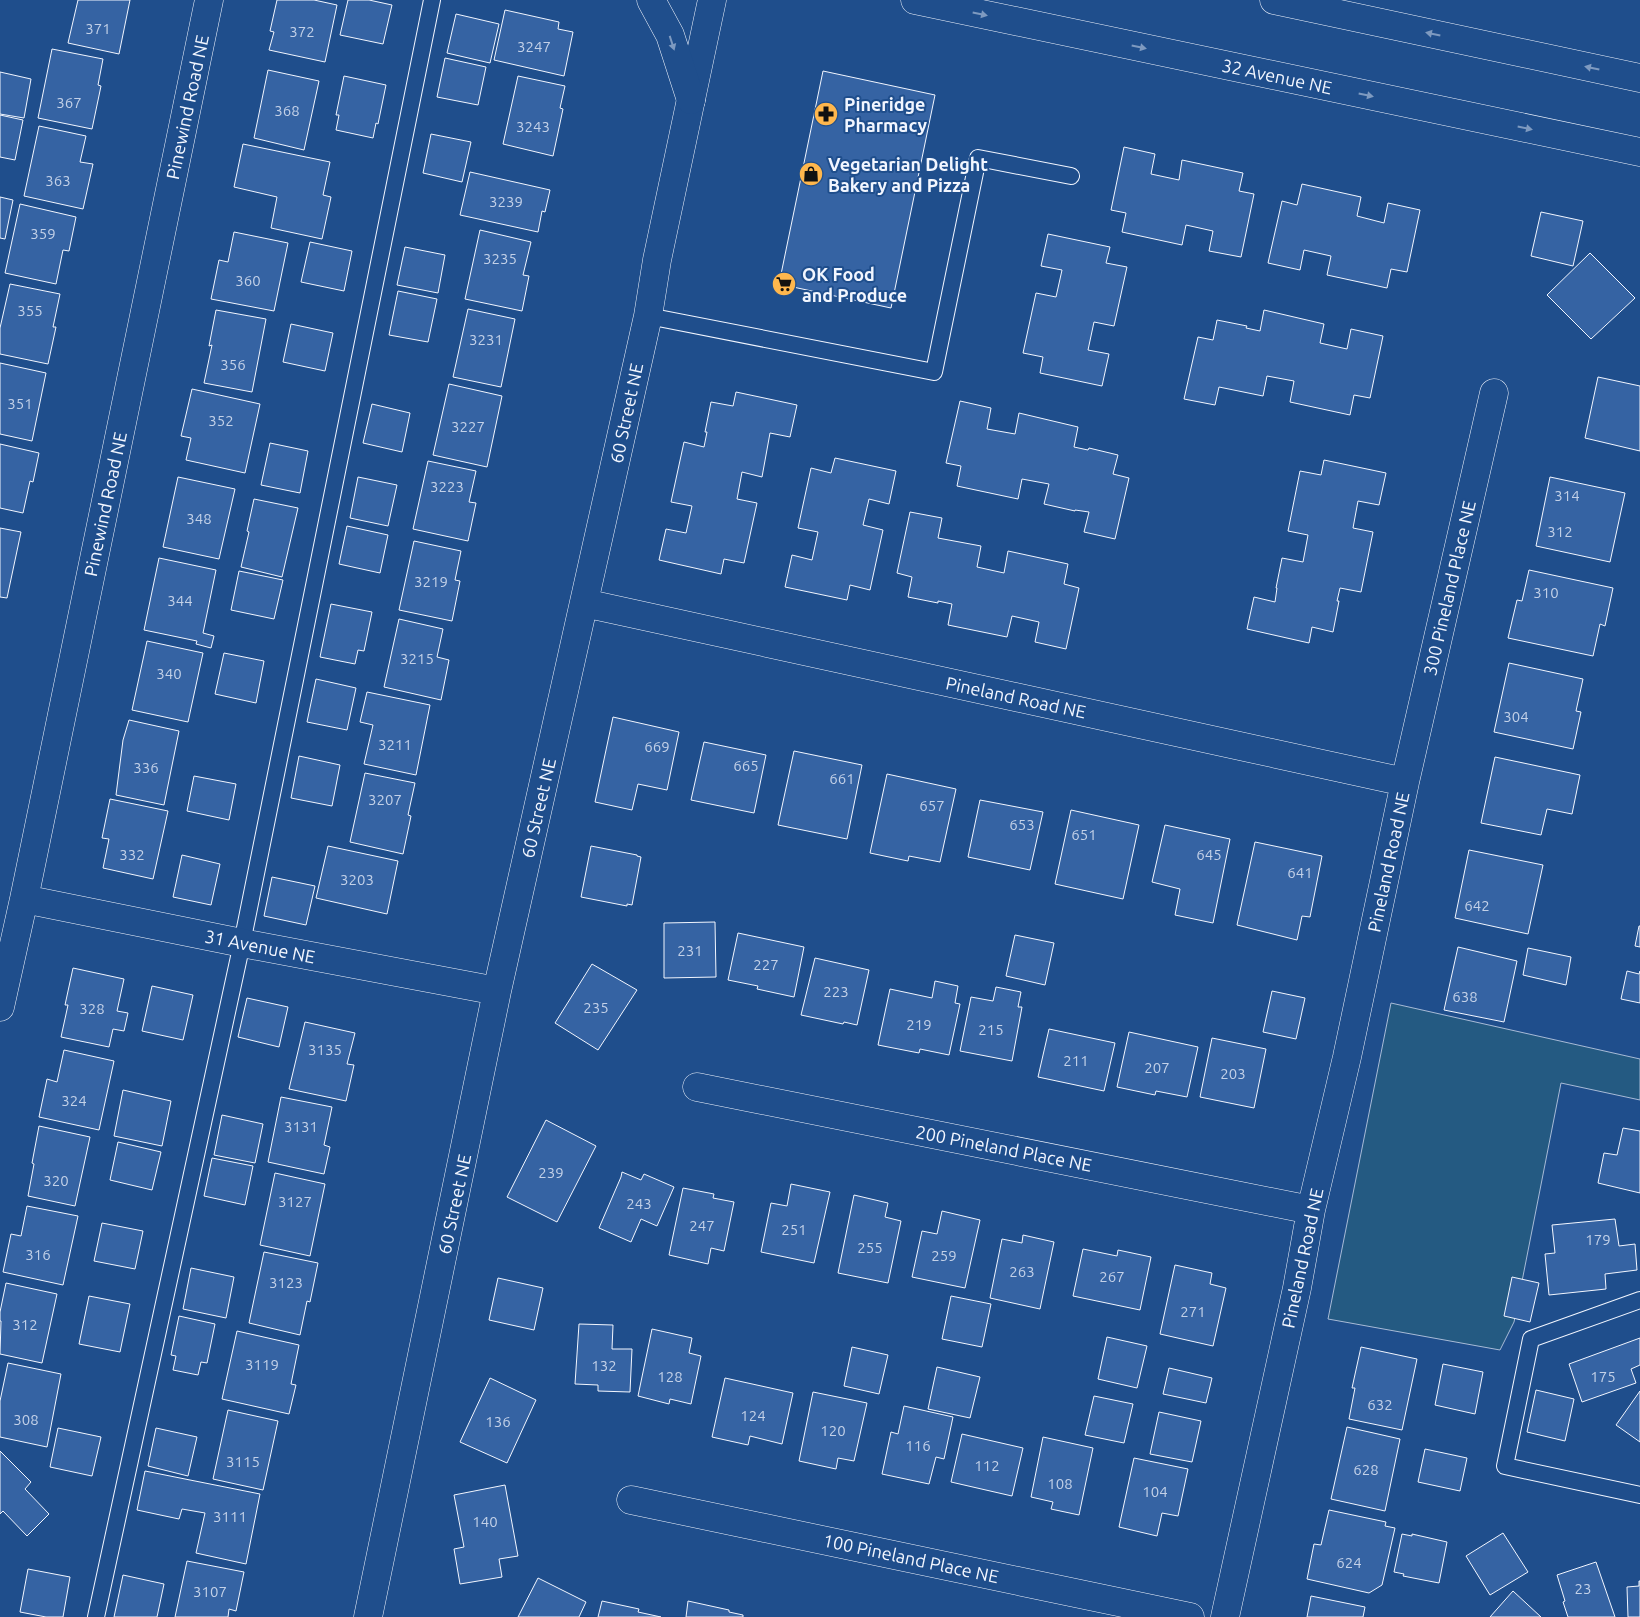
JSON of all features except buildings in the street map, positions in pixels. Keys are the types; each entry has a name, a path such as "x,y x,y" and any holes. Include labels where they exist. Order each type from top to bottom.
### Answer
{"street":[{"name":"Pinewind Road NE","path":"0,1007 24,899 209,0"},
{"path":"651,0 670,35 691,100"},
{"name":"60 Street NE","path":"368,1617 497,991 648,316 657,260 712,0"},
{"name":"32 Avenue NE","path":"915,0 1640,152"},
{"path":"1274,0 1640,78"},
{"name":"300 Pineland Place NE","path":"1405,782 1494,394"},
{"name":"Pineland Road NE","path":"584,603 1405,782 1347,1057 1311,1210 1225,1617"},
{"name":"31 Avenue NE","path":"24,899 242,943 497,991"},
{"name":"200 Pineland Place NE","path":"697,1087 1311,1210"},
{"name":"100 Pineland Place NE","path":"631,1500 1190,1617"}],"lane":[{"path":"96,1617 242,943 432,0"},
{"path":"648,316 934,372 978,158 1071,176"},
{"path":"1640,1300 1531,1339 1505,1466 1640,1495"}],"shaded area":[{"path":"1391,1003 1640,1059 1640,1100 1561,1083 1514,1322 1500,1350 1328,1319"}],"place":[{"name":"Pineridge Pharmacy","path":"826,114"},
{"name":"Vegetarian Delight Bakery and Pizza","path":"811,174"},
{"name":"OK Food and Produce","path":"784,284"}]}
